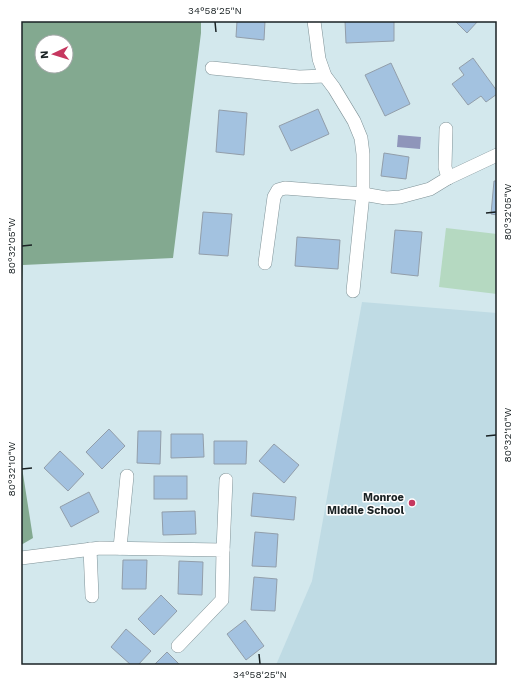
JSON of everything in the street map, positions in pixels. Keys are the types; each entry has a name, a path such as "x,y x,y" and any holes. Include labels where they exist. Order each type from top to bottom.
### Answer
{"lane":[{"path":"314,21 319,59 325,76 354,121 360,138 363,154 362,194 353,291"},
{"path":"212,68 299,77 325,76"},
{"path":"446,129 444,167 448,178"},
{"path":"266,263 274,196 278,190 285,188 362,194 386,198 400,197 430,189 448,178 497,155"},
{"path":"120,548 127,476"},
{"path":"178,646 222,600 226,480"},
{"path":"21,558 100,548 224,550"},
{"path":"90,549 92,596"}],"shaded area":[{"name":"Monroe Middle School","path":"362,302 497,313 497,665 276,665 312,581"}],"green space":[{"path":"21,21 201,21 201,33 173,258 23,265 21,303"},
{"path":"446,228 497,234 497,294 439,287"},
{"path":"21,461 33,538 21,545"}],"water":[{"path":"398,135 421,137 420,149 397,147"}],"building":[{"path":"237,21 265,21 264,40 236,37"},
{"path":"345,21 394,21 394,41 346,43"},
{"path":"455,21 478,21 467,33"},
{"path":"473,58 497,91 497,94 486,102 481,96 468,105 452,84 464,75 459,68"},
{"path":"391,63 410,104 385,116 365,75"},
{"path":"318,109 329,134 291,151 279,126"},
{"path":"219,110 247,113 244,155 216,152"},
{"path":"384,153 409,157 406,179 381,176"},
{"path":"494,181 497,181 497,215 491,214"},
{"path":"203,212 232,214 228,256 199,254"},
{"path":"395,230 422,232 418,276 391,273"},
{"path":"297,237 340,240 338,269 295,266"},
{"path":"109,429 125,446 102,469 86,452"},
{"path":"138,431 161,431 160,464 137,463"},
{"path":"171,434 203,434 204,457 171,458"},
{"path":"214,441 247,441 246,464 214,464"},
{"path":"274,444 299,465 284,483 259,461"},
{"path":"60,451 84,474 68,491 44,468"},
{"path":"154,476 187,476 187,499 154,499"},
{"path":"89,492 99,512 71,527 60,507"},
{"path":"253,493 296,497 294,520 251,516"},
{"path":"195,511 196,534 163,535 162,512"},
{"path":"255,532 278,534 276,567 252,566"},
{"path":"123,560 147,560 146,589 122,589"},
{"path":"179,561 203,562 202,595 178,594"},
{"path":"254,577 277,579 275,611 251,610"},
{"path":"161,595 177,611 154,635 138,619"},
{"path":"245,620 264,646 246,660 227,634"},
{"path":"126,629 151,651 138,665 131,665 111,647"},
{"path":"167,652 180,665 154,665"}],"place":[{"name":"Monroe Middle School","path":"412,503"}]}
